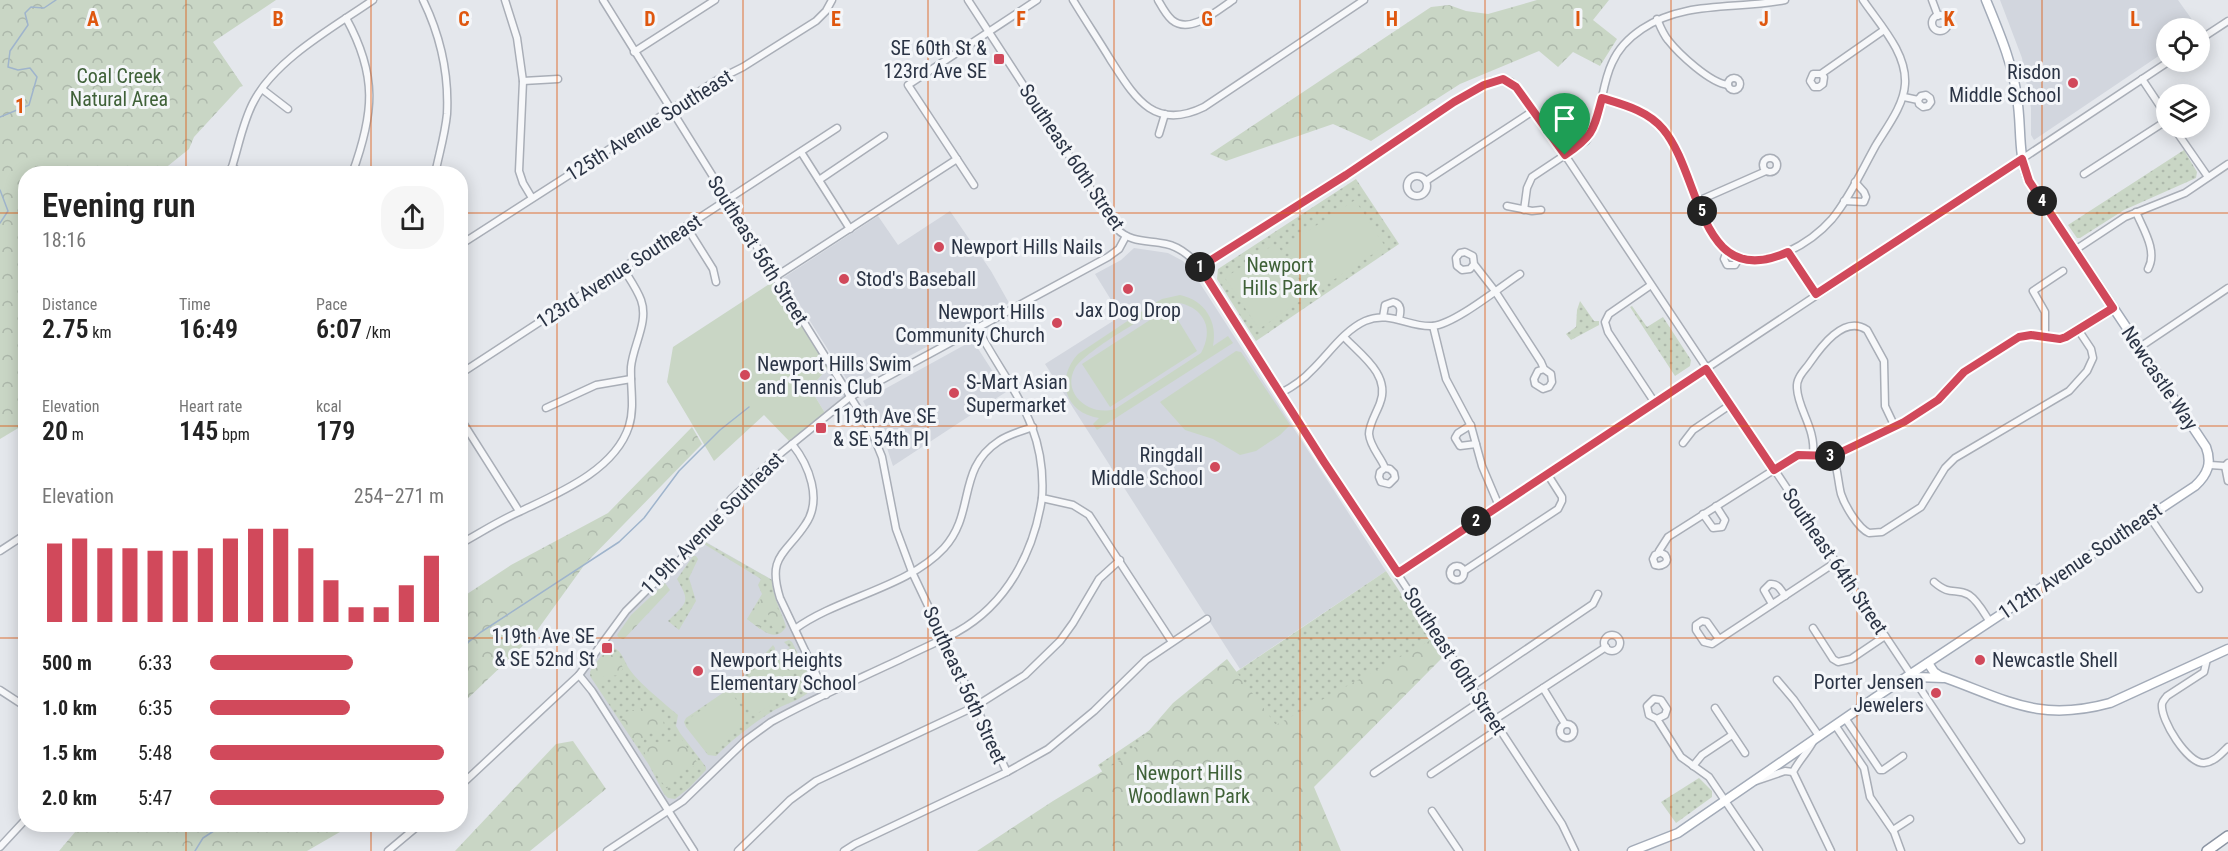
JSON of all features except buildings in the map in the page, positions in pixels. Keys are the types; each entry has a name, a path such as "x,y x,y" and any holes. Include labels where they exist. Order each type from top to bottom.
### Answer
{"highway":[{"path":"2207,851 2228,836"}],"main road":[{"name":"Newcastle Way","path":"1986,0 2007,55 2015,87 2022,159 2029,181 2206,447 2210,465"},
{"name":"112th Avenue Southeast","path":"1632,851 1678,833 1726,801 1845,718 2195,486 2205,476 2210,465"},
{"path":"1928,663 1935,673 1945,678 2019,706 2036,710 2068,710 2110,702 2228,649"},
{"path":"1911,675 1917,678 1945,678"}],"street":[{"path":"232,166 249,110 271,77 297,53 373,0"},
{"path":"423,0 436,33 446,76 447,114 437,166"},
{"path":"505,0 517,38 523,81 519,171 532,198"},
{"name":"Southeast 56th Street","path":"603,0 871,430 882,457 896,529 912,572 1007,772"},
{"path":"634,52 715,0"},
{"name":"125th Avenue Southeast","path":"468,240 717,81 744,67 816,21 826,11 832,0"},
{"name":"Southeast 60th Street","path":"968,0 1113,223 1126,236 1143,242 1174,246 1200,267 1352,505 1562,824 1575,851"},
{"path":"974,185 908,85 1037,0"},
{"path":"1072,0 1132,94 1147,106 1165,114 1181,115 1204,107 1364,0"},
{"path":"1158,0 1172,19 1180,24 1196,23 1233,0"},
{"path":"1524,210 1527,188 1533,177 1589,137 1595,125 1609,68 1616,55 1636,33 1657,19 1677,11 1738,2 1785,0"},
{"path":"1602,98 1634,108 1662,127 1674,144 1712,234 1733,255 1758,261 1769,260 1788,252 1826,226 1844,201 1904,97 1903,62 1863,0"},
{"path":"1932,0 1938,16"},
{"path":"1938,16 1944,16 1948,20 1945,30 1939,30 1933,25 1933,20 1938,16"},
{"path":"346,18 359,44 370,84 367,130 355,166"},
{"path":"1657,19 1669,41 1683,56 1720,84 1728,85"},
{"path":"2210,33 2228,21"},
{"path":"1821,74 1884,30"},
{"path":"1398,573 2156,70"},
{"path":"523,81 558,79"},
{"name":"Southeast 64th Street","path":"1200,267 1346,175 1454,102 1484,85 1503,79 1516,87 1565,155 2021,840"},
{"path":"2142,79 2156,101"},
{"path":"262,89 288,109"},
{"path":"1904,97 1918,100"},
{"path":"1426,181 1533,111"},
{"path":"1159,134 1165,114"},
{"path":"2084,174 2156,127"},
{"name":"123rd Avenue Southeast","path":"468,369 837,129"},
{"path":"819,180 884,136"},
{"path":"2181,138 2208,177"},
{"path":"801,152 850,229"},
{"path":"775,277 957,159"},
{"path":"2075,250 2119,220 2180,196 2228,164"},
{"path":"1698,201 1766,171"},
{"path":"1844,201 1864,202 1866,197 1864,192 1855,182"},
{"path":"1507,206 1524,210 1541,210"},
{"path":"2136,212 2151,250 2152,260 2148,269"},
{"path":"686,226 713,269 716,282"},
{"name":"119th Avenue Southeast","path":"468,779 579,675 636,599 675,566 732,498 792,444 850,397 1108,257 1119,249 1126,236"},
{"path":"1788,252 1816,294"},
{"path":"1733,255 1735,265 1730,266 1724,259 1733,255"},
{"path":"1474,264 1495,291 1544,369"},
{"path":"468,539 519,511 573,486 614,451 628,429 631,420 633,354 642,328 642,308 641,299 624,268"},
{"path":"2045,336 2045,312 2033,291 2063,271"},
{"path":"1281,393 1305,377 1358,325 1383,317 1433,326 1447,322 1520,274"},
{"path":"1651,285 1610,314 1605,322 1608,332 1655,403"},
{"path":"2140,347 2228,288"},
{"path":"1383,317 1385,305 1393,302 1400,308 1399,319"},
{"path":"1659,553 1661,545 1668,537 1798,455 1833,456 1895,427 1933,404 1964,372 2019,337 2031,335 2060,339 2079,331 2113,308"},
{"path":"1433,326 1449,387 1471,425 1482,466 1499,506"},
{"path":"1813,455 1813,439 1797,391 1798,381 1828,338 1851,327 1867,330 1884,361 1885,406 1895,427"},
{"path":"607,851 694,792 758,730 787,713 958,631 987,610 1013,579 1034,538 1042,498 1042,465 1033,427 1021,401 977,328"},
{"path":"1833,456 1844,500 1865,532 1873,534 1882,532 1916,511 1925,502 1954,458 2069,391 2087,371 2092,358 2091,350 2079,331"},
{"path":"1344,337 1379,374 1383,386 1382,399 1369,434 1372,446 1385,468"},
{"path":"546,408 596,385 631,379"},
{"path":"1683,443 1693,430 1730,405"},
{"path":"1471,425 1458,433 1455,438 1456,443 1460,446 1476,444"},
{"path":"795,629 912,572 938,554 953,537 963,518 972,471 982,456 1007,437 1033,427"},
{"path":"468,431 519,511"},
{"path":"792,444 805,463 813,491 809,519 779,557 776,573 780,598 826,695"},
{"path":"2210,465 2227,464 2228,481"},
{"path":"1464,571 1554,512 1562,501 1548,475"},
{"path":"1042,498 1073,505 1089,515 1172,642"},
{"path":"1703,514 1713,528 1722,527 1725,520 1716,506"},
{"path":"2149,516 2199,589"},
{"path":"0,551 18,539"},
{"path":"738,851 790,800 816,781 976,706 1018,680 1043,659 1073,623 1099,579 1120,560"},
{"path":"1719,639 1836,562"},
{"path":"1934,582 1947,592 1970,596 1990,622"},
{"path":"1772,604 1764,590 1770,584 1779,587 1785,596"},
{"path":"1472,686 1593,604 1598,594"},
{"path":"844,851 855,843 1035,757 1064,738 1134,670 1207,619"},
{"path":"1813,628 1833,659 1838,662 1851,659 1885,636"},
{"path":"1494,720 1606,648"},
{"path":"2207,658 2204,672 2167,696 2162,704 2174,736 2190,758 2200,763 2212,761 2228,747"},
{"path":"579,675 592,691 694,851"},
{"path":"1777,680 1794,700 1816,738 1798,761 1793,772"},
{"path":"1543,688 1565,724"},
{"path":"0,690 18,702"},
{"path":"1374,773 1482,701"},
{"path":"1715,708 1745,753"},
{"path":"1845,718 1880,770 1903,756"},
{"path":"1657,719 1677,753 1709,777 1759,851"},
{"path":"1835,725 1864,768 1870,796 1893,830 1901,851"},
{"path":"1431,774 1500,728"},
{"path":"1693,766 1702,754 1732,735"},
{"path":"1754,781 1785,771 1793,772"},
{"path":"1793,772 1831,851"},
{"path":"1432,811 1459,851"},
{"path":"1893,830 1910,819"},
{"path":"0,847 18,828"},
{"path":"388,851 411,832"}],"shaded area":[{"name":"Risdon Middle School","path":"2000,0 2178,0 2191,18 2156,18 2156,58 2034,140 2031,135 2031,108 2022,58"},
{"path":"950,211 991,271 1009,303 853,386 783,278 878,216 898,245"},
{"name":"Ringdall Middle School","path":"1134,248 1168,253 1183,261 1192,271 1386,571 1240,669 1045,364 1121,316 1095,274 1121,260"},
{"path":"970,342 975,344 1006,392 893,466 883,436 863,401"},
{"path":"828,368 846,394 825,413 810,388"},
{"name":"Newport Heights Elementary School","path":"699,538 776,582 826,695 771,722 669,811 579,675 619,620"}],"green space":[{"name":"Coal Creek Natural Area","path":"0,0 276,0 213,42 243,86 194,137 189,149 168,166 18,166 18,428 0,439"},
{"path":"1537,0 1609,0 1593,20 1617,39 1600,66 1573,52 1558,67 1539,51 1460,84 1371,141 1333,124 1226,161 1210,154 1431,7 1449,5 1466,11 1488,14"},
{"path":"2184,150 2197,172 2196,178 2124,210 2077,238 2068,225"},
{"name":"Newport Hills Park","path":"1356,179 1399,244 1256,341 1217,279 1218,269"},
{"path":"1355,200 1385,246 1315,292 1285,246"},
{"path":"1273,245 1278,246 1309,295 1259,329 1225,278"},
{"name":"Newport Hills Swim and Tennis Club","path":"774,281 828,368 810,388 825,413 790,442 764,415 714,461 667,382 673,347"},
{"path":"1180,295 1196,302 1208,313 1213,329 1213,346 1228,336 1233,343 1097,430 1093,424 1099,418 1087,415 1078,409 1067,394 1067,374 1071,364 1078,354 1162,299","holes":["1180,303 1189,306 1201,315 1207,329 1201,353 1115,409 1105,411 1096,409 1080,401 1072,386 1072,377 1081,361 1107,341 1141,320"]},
{"path":"1580,301 1594,321 1599,321 1599,325 1571,340 1566,334 1576,327"},
{"path":"1632,306 1647,327 1663,317 1691,360 1690,366 1675,376 1630,307"},
{"path":"1170,307 1197,351 1110,407 1082,364"},
{"path":"1236,351 1241,352 1290,425 1280,435 1256,451 1240,455 1213,439 1185,430 1160,402"},
{"path":"692,427 702,444 585,564 533,636 468,698 468,593 511,565 608,513"},
{"path":"705,542 772,580 775,598 786,627 782,632 767,633 747,619 762,594 758,585 761,579 704,544"},
{"path":"693,556 698,559 689,578 696,601 679,630 668,621 685,602 684,593 677,579"},
{"name":"Newport Hills Woodlawn Park","path":"1386,571 1438,649 1254,775 1154,851 1098,765"},
{"path":"665,583 670,590 624,639 619,638 617,635 631,615"},
{"path":"770,592 784,622 779,628 772,627 773,620 765,611 761,614 764,623 760,629 747,619 755,612 763,594"},
{"path":"789,640 814,686 801,698 778,708 758,721 716,756 708,755 686,727 684,722 686,718 739,682 773,645 774,653 787,669 798,666 796,659 788,663 783,652 790,648 784,642"},
{"path":"1431,640 1442,658 1314,787 1341,851 977,851 1126,757 1173,703 1227,659 1276,725"},
{"path":"609,647 620,652 634,675 678,715 676,726 706,767 706,770 689,788 675,799 668,798 664,794 649,765 590,676 591,669"},
{"path":"609,651 616,653 623,668 619,675 602,677 597,685 590,672 603,653"},
{"path":"776,658 796,686 795,690 753,716 735,688"},
{"path":"730,691 749,718 740,724 741,726 715,753 711,753 687,727 691,717"},
{"path":"655,707 664,725 657,732 648,732 643,742 635,743 621,722 625,712"},
{"path":"680,737 699,764 673,775 667,789 649,765 644,751 652,743 675,741"},
{"path":"573,741 606,789 530,851 455,851 556,744"},
{"path":"1699,778 1712,791 1712,797 1676,823 1661,802"},
{"path":"75,832 340,832 307,851 59,851"}],"waterway":[{"path":"0,117 29,105 37,77 30,68 18,70 8,67 10,51 28,25 25,13 31,7 44,8 56,0"},
{"path":"0,190 8,211 0,223"},
{"path":"468,643 619,542 644,518 679,471 720,430 749,407"},
{"path":"195,851 203,838 212,832"}],"place":[{"name":"SE 60th St & 123rd Ave SE","path":"999,59"},
{"name":"Risdon Middle School","path":"2073,83"},
{"name":"Newport Hills Nails","path":"939,247"},
{"name":"Stod's Baseball","path":"844,279"},
{"name":"Jax Dog Drop","path":"1128,289"},
{"name":"Newport Hills Community Church","path":"1057,323"},
{"name":"Newport Hills Swim and Tennis Club","path":"745,375"},
{"name":"S-Mart Asian Supermarket","path":"954,393"},
{"name":"119th Ave SE & SE 54th Pl","path":"821,428"},
{"name":"Ringdall Middle School","path":"1215,467"},
{"name":"119th Ave SE & SE 52nd St","path":"607,648"},
{"name":"Newcastle Shell","path":"1980,660"},
{"name":"Newport Heights Elementary School","path":"698,671"},
{"name":"Porter Jensen Jewelers","path":"1936,693"}],"route":[{"path":"1497,79 1508,80 1516,87 1565,155 1589,137 1595,125 1602,98 1644,113 1662,127 1674,144 1708,227 1717,242 1740,259 1769,260 1788,252 1816,294 2022,159 2029,181 2113,308 2079,331 2060,339 2031,335 2019,337 1964,372 1938,400 1904,422 1842,453 1833,456 1798,455 1774,470 1706,369 1398,573 1324,462 1200,267 1346,175 1454,102 1497,79"}]}
